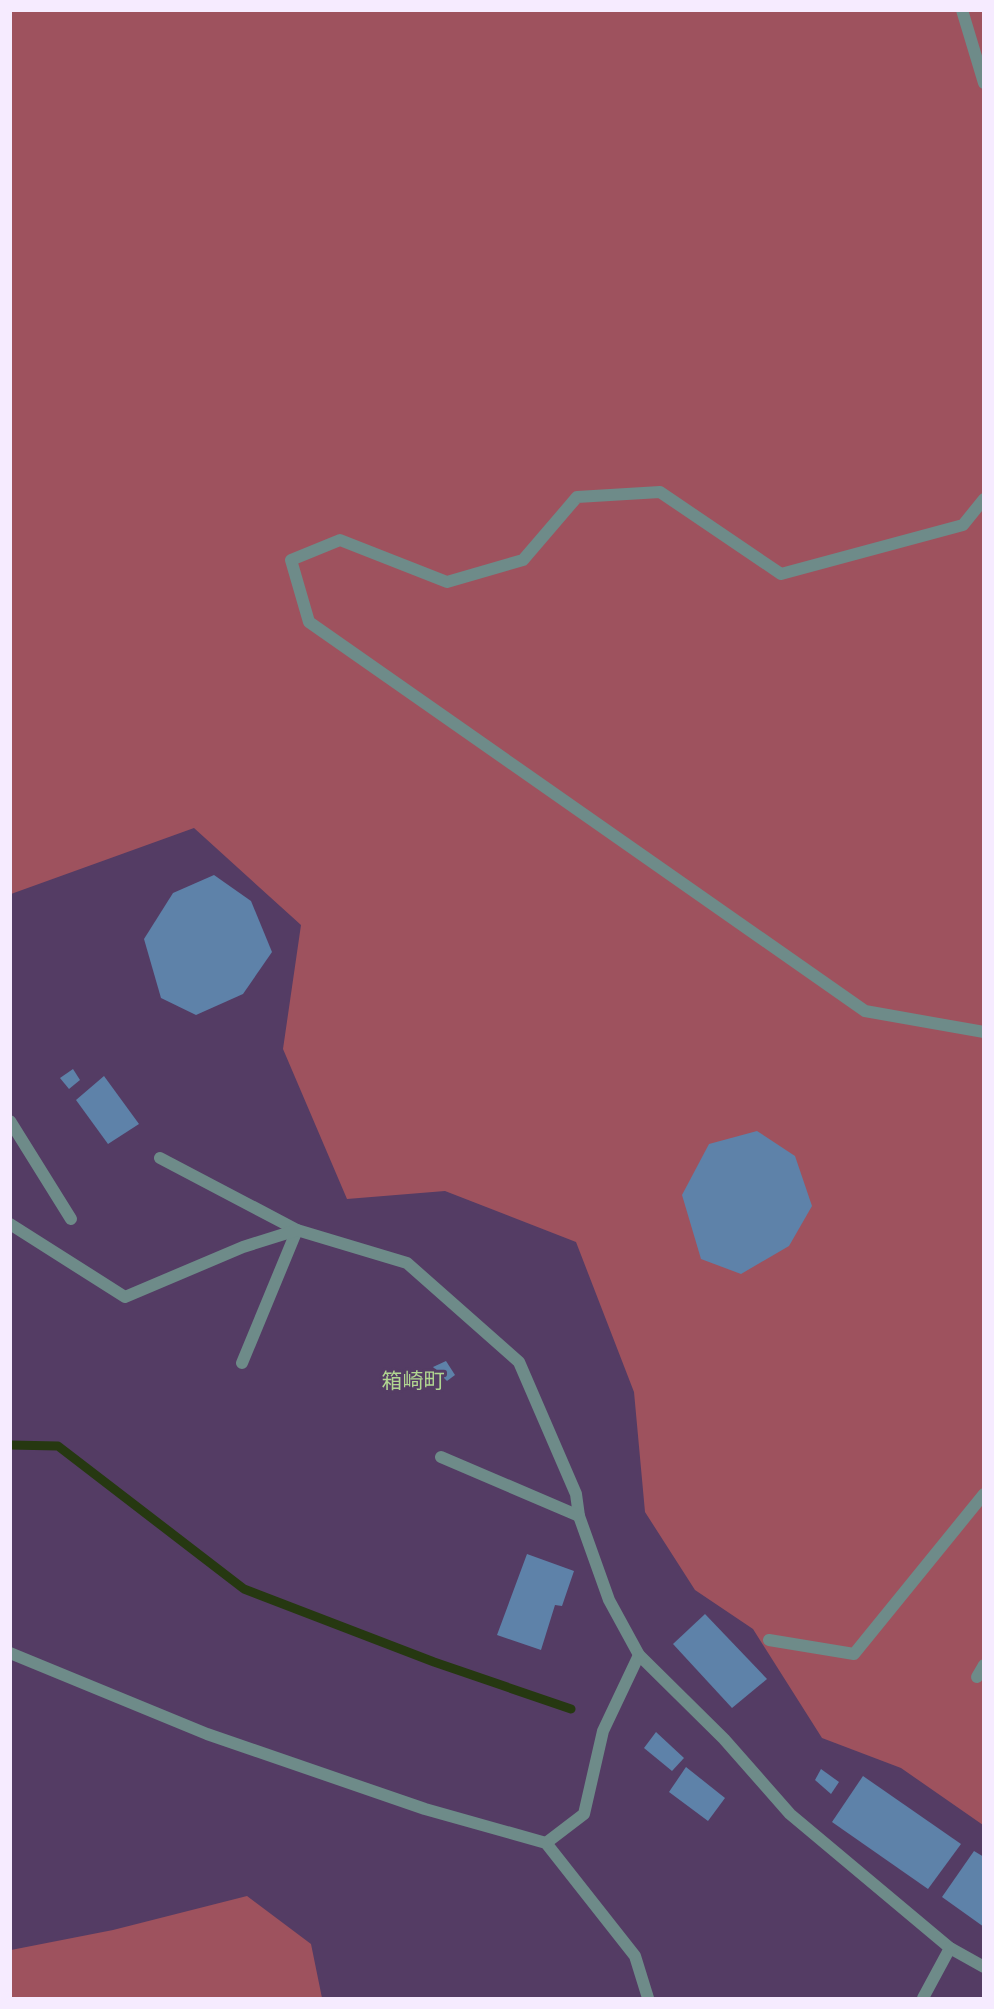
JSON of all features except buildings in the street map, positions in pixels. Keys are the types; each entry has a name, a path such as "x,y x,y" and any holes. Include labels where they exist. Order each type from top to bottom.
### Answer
{"lane":[{"path":"962,10 984,83"},
{"path":"984,499 963,525 781,574 660,492 578,497 523,560 447,582 340,540 291,560 309,622 865,1011 984,1032"},
{"path":"10,1121 71,1219"},
{"path":"160,1158 297,1230 407,1263 519,1362 576,1494 579,1516 609,1600 639,1655 724,1739 790,1814 950,1948 984,1967"},
{"path":"10,1224 124,1297 243,1246 297,1230"},
{"path":"242,1363 297,1230"},
{"path":"441,1457 579,1516"},
{"path":"769,1640 854,1654 984,1494"},
{"path":"10,1653 207,1734 425,1809 546,1843 635,1956 648,1998"},
{"path":"546,1843 584,1814 603,1731 639,1655"},
{"path":"977,1677 984,1665"},
{"path":"923,1998 950,1948"}],"shaded area":[{"path":"11,11 983,11 983,1825 901,1768 822,1738 753,1629 695,1590 645,1512 634,1392 576,1242 445,1191 347,1199 283,1049 301,925 194,828 11,894"},
{"path":"247,1896 311,1944 322,1998 11,1998 11,1950 113,1930"}],"waterway":[{"path":"10,1445 58,1446 244,1589 434,1662 571,1709"}],"district":[{"name":"箱崎町","path":"413,1381"}]}
